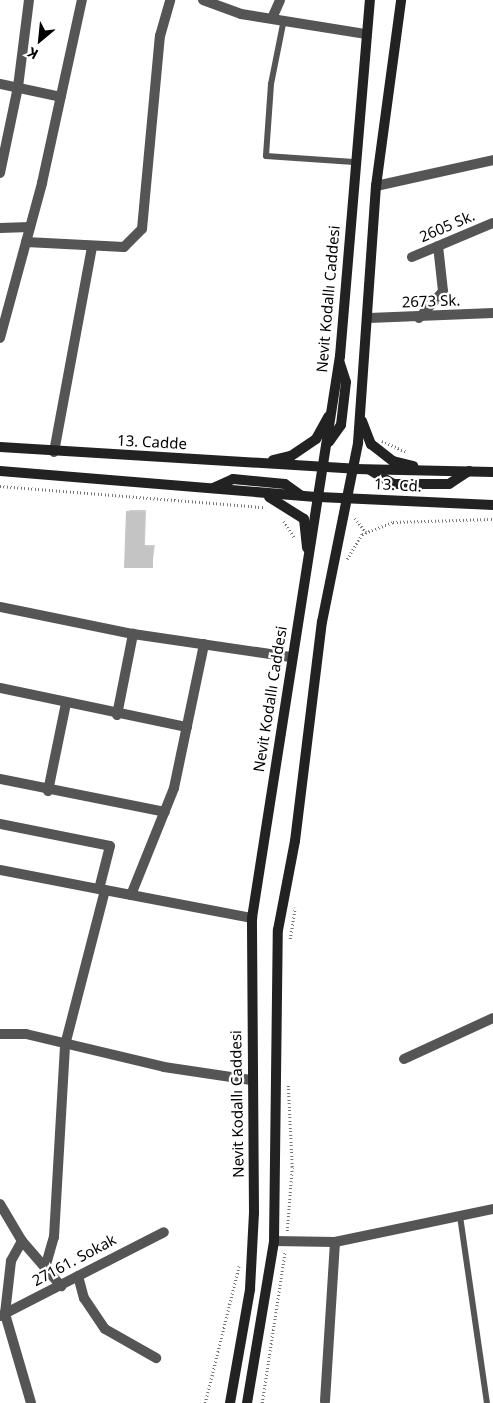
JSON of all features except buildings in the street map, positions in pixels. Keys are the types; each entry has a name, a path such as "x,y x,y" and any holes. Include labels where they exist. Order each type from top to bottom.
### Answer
{"main road":[{"name":"Nevit Kodallı Caddesi","path":"230,1403 250,1289 254,1213 251,1080 252,918 290,657 309,559 339,360 354,162 370,0"},
{"path":"247,1403 274,1241 278,930 294,841 322,622 349,498 358,443 369,318 376,186 401,0"},
{"path":"327,444 341,425 346,382 339,360"},
{"path":"258,463 291,456 316,439 332,411"},
{"path":"361,417 371,444 393,461 426,470"},
{"name":"13. Cadde","path":"0,447 54,452 303,465"},
{"name":"13. Cd.","path":"303,465 368,469 493,472"},
{"path":"368,469 394,484 449,484 469,472"},
{"path":"0,471 301,496"},
{"path":"212,489 233,479 285,484 301,496"},
{"path":"252,492 282,501 304,519 309,559"},
{"name":"13. Cd.","path":"301,496 493,504"}],"street":[{"path":"0,173 18,87 28,0"},
{"path":"0,338 4,305 30,227 82,0"},
{"path":"26,242 92,247 124,247 142,229 160,36 170,0"},
{"path":"203,0 241,14 272,16 366,34"},
{"path":"272,16 280,0"},
{"path":"0,84 60,98"},
{"path":"376,186 493,160"},
{"name":"2605 Sk.","path":"412,257 493,223"},
{"path":"0,228 30,227"},
{"path":"419,318 442,291 438,246"},
{"path":"54,452 92,247"},
{"name":"2673 Sk.","path":"369,318 419,318 493,313"},
{"path":"0,607 133,634 290,657"},
{"path":"117,714 133,634"},
{"path":"131,895 165,812 187,727 204,644"},
{"path":"0,688 117,714 187,727"},
{"path":"48,790 66,703"},
{"path":"0,779 165,812"},
{"path":"0,824 110,846 102,890 65,1044 54,1237 45,1268"},
{"path":"0,870 252,918"},
{"path":"404,1059 493,1018"},
{"path":"0,1034 26,1034 164,1067 251,1080"},
{"path":"0,1204 22,1241 61,1286"},
{"path":"274,1241 286,1244 335,1242 493,1209"},
{"name":"27161. Sokak","path":"3,1315 164,1232"},
{"path":"22,1241 11,1261 3,1315 31,1403"},
{"path":"325,1402 335,1242"},
{"path":"78,1276 84,1298 105,1329 156,1358"}],"lane":[{"path":"284,18 271,84 266,156 354,162"},
{"path":"460,1216 487,1403"}],"path":[{"path":"0,486 231,503 268,510"},
{"path":"356,518 366,532"},
{"path":"342,568 366,532 393,522 493,519"},
{"path":"290,943 295,905"},
{"path":"262,1403 286,1244 292,1167 288,1076"}]}
